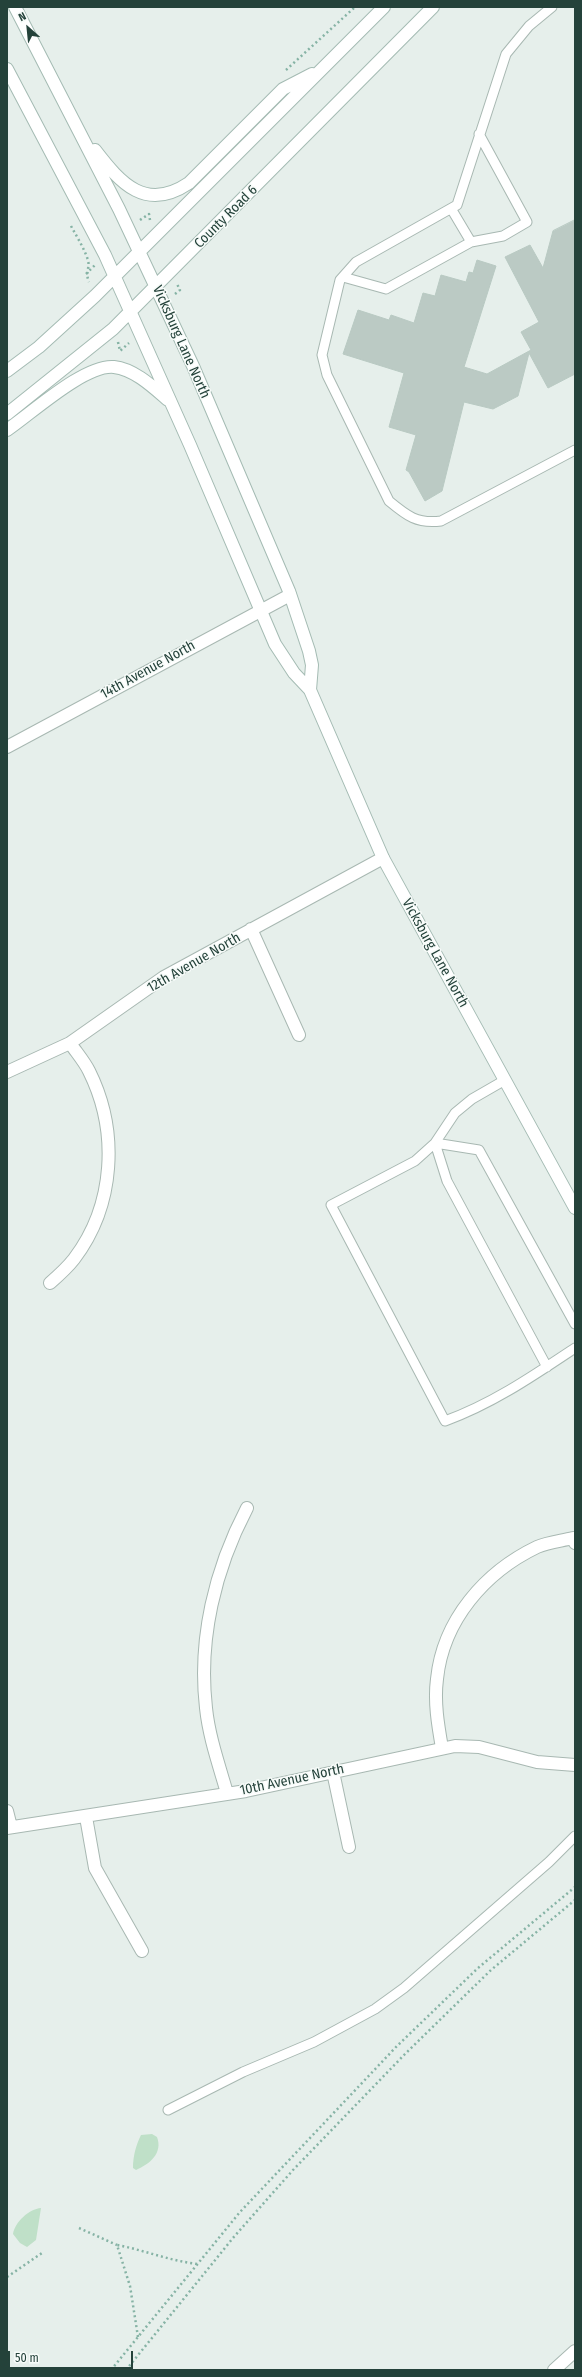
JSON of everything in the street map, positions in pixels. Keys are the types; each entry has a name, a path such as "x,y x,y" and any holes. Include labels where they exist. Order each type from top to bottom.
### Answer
{"main road":[{"name":"Vicksburg Lane North","path":"15,7 78,127 140,252 193,366 290,595 309,651 312,665 310,690"},
{"path":"7,371 39,347 140,252 384,7"},
{"name":"County Road 6","path":"7,414 92,346 130,312 433,7"},
{"path":"78,127 123,183 152,194 164,195 178,191 189,183 283,89 323,68"},
{"name":"Vicksburg Lane North","path":"7,69 115,276 282,656 310,690 383,858 575,1208"},
{"path":"7,430 81,376 95,369 106,367 114,367 134,374 171,402"},
{"name":"14th Avenue North","path":"7,747 290,595"},
{"name":"12th Avenue North","path":"7,1072 70,1043 164,977 383,858"},
{"path":"251,929 299,1035"},
{"path":"50,1284 74,1260 91,1232 103,1201 109,1167 109,1134 101,1102 88,1070 70,1043"},
{"path":"227,1793 214,1751 206,1708 204,1664 208,1620 218,1577 232,1535 247,1508"},
{"path":"442,1748 436,1713 437,1678 445,1644 460,1613 481,1586 508,1564 538,1547 572,1538 575,1543"},
{"name":"10th Avenue North","path":"9,1828 86,1817 227,1793 442,1748 479,1747 537,1762 575,1765"},
{"path":"333,1772 349,1847"},
{"path":"7,1811 9,1828"},
{"path":"86,1817 95,1868 142,1951"},
{"path":"554,2370 575,2351"}],"lane":[{"path":"552,7 529,26 506,54 457,205 452,210 356,262 343,276 340,280 322,355 327,375 389,501 406,515 426,523 441,521 575,450"},
{"path":"343,276 386,289 471,242 503,236 527,222 479,134"},
{"path":"452,210 471,242"},
{"path":"505,1080 472,1099 456,1114 435,1144 415,1161 331,1205 445,1421 469,1412 518,1386 575,1348"},
{"path":"435,1144 479,1150 575,1324"},
{"path":"435,1144 448,1181 547,1367"},
{"path":"168,2110 248,2069 314,2042 375,2009 404,1988 549,1862 575,1836"}],"path":[{"path":"68,220 85,252 88,263 86,274"},
{"path":"112,2370 240,2212 396,2047 478,1968 575,1887"},
{"path":"126,2370 234,2238 320,2143 405,2054 491,1970 575,1900"},
{"path":"79,2228 117,2245 141,2250 177,2262 198,2264"},
{"path":"117,2245 130,2286 138,2337"},
{"path":"7,2277 42,2254"}],"green space":[{"path":"152,2134 157,2137 157,2153 146,2165 136,2170 133,2168 135,2151 139,2139 141,2135"},
{"path":"41,2208 36,2240 27,2247 20,2243 13,2234 14,2229 23,2217 36,2209"}],"building":[{"path":"575,220 575,374 548,388 529,353 518,396 493,409 464,402 442,491 425,501 409,472 406,470 416,435 389,427 404,373 343,354 358,310 389,320 391,315 414,323 423,293 435,296 441,275 466,282 469,272 473,273 477,260 496,266 464,367 487,374 531,350 521,332 539,322 505,257 530,245 543,268 553,231"}]}
